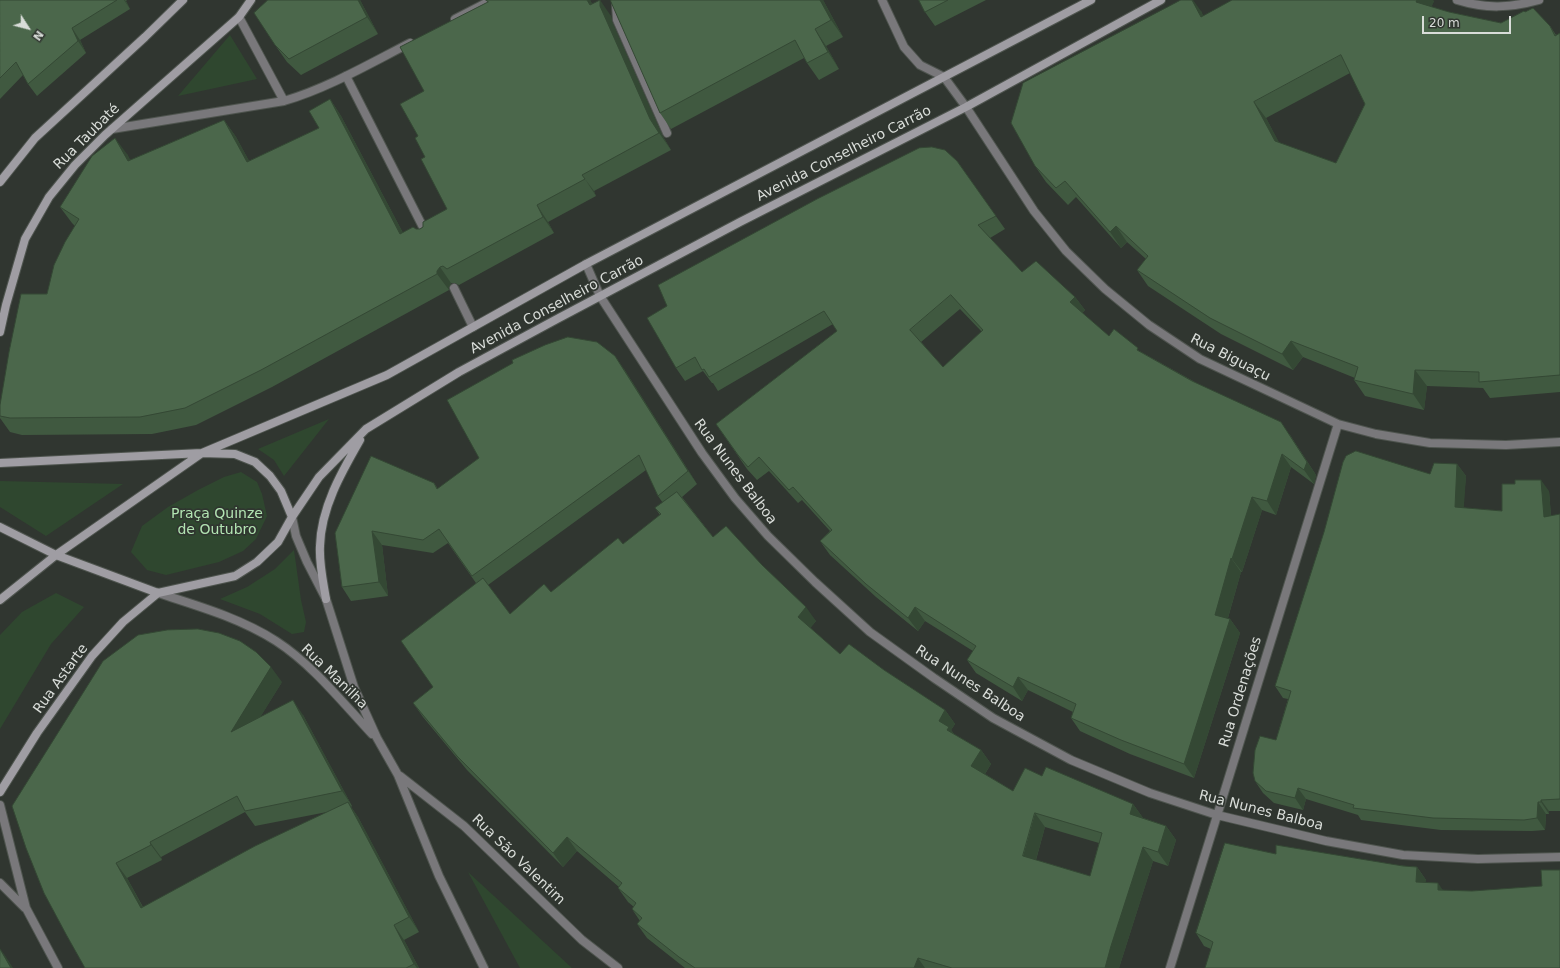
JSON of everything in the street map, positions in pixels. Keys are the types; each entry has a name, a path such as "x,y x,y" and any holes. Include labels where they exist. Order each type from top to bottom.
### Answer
{"main road":[{"path":"0,182 35,138 184,0"},
{"name":"Rua Taubaté","path":"0,332 6,305 25,239 49,197 75,165 239,17 252,0"},
{"name":"Avenida Conselheiro Carrão","path":"0,463 202,453 387,375 586,264 726,189 1091,0"},
{"name":"Avenida Conselheiro Carrão","path":"158,593 235,576 257,562 278,542 292,517 319,477 366,429 460,372 748,218 966,107 1161,0"},
{"path":"326,599 320,567 320,545 323,521 329,500 341,473 366,429"},
{"path":"0,600 56,555 202,453 235,454 255,462 270,476 281,491 292,517"},
{"path":"0,527 56,555 158,593"},
{"name":"Rua Astarte","path":"0,792 37,733 92,656 122,622 158,593"}],"street":[{"path":"450,22 492,0"},
{"path":"619,0 616,5 617,20 667,133"},
{"path":"882,0 904,47 920,65 944,77"},
{"path":"1456,0 1474,5 1493,7 1512,6 1539,0"},
{"path":"239,17 284,101"},
{"path":"112,130 284,101 305,94 346,76 415,40"},
{"path":"346,76 430,241"},
{"name":"Rua Biguaçu","path":"944,77 966,107 1034,211 1066,251 1105,289 1149,326 1200,360 1338,424 1376,434 1430,443 1506,445 1560,442"},
{"name":"Rua Nunes Balboa","path":"586,264 600,296 698,447 735,498 768,536 804,572 870,632 993,718 1065,756 1150,793 1217,815 1326,841 1404,855 1478,859 1560,857"},
{"path":"454,288 473,327"},
{"name":"Rua Ordenações","path":"1170,968 1338,424"},
{"name":"Rua Manilha","path":"292,517 296,536 307,562 326,599 354,687 377,738 398,775 439,876 484,968"},
{"name":"Rua Manilha","path":"158,593 204,608 251,627 276,642 302,661 377,738"},
{"name":"Rua São Valentim","path":"398,775 464,826 582,940 618,968"},
{"path":"0,805 26,908 58,968"},
{"path":"0,883 26,908"}],"green space":[{"path":"230,35 257,79 178,96"},
{"name":"Praça Quinze de Outubro","path":"329,419 284,476 274,460 258,449"},
{"name":"Praça Quinze de Outubro","path":"241,472 257,482 262,494 267,516 256,539 243,551 219,562 166,575 147,570 131,552 142,526 168,507 224,477"},
{"path":"0,481 123,484 46,536 0,507"},
{"name":"Praça Quinze de Outubro","path":"294,550 301,600 306,622 304,632 292,634 260,614 220,599 247,587 275,569"},
{"path":"56,593 84,607 51,644 0,729 0,635 22,612"},
{"path":"468,872 572,968 520,968"}],"building":[{"path":"0,0 117,0 72,28 78,41 28,84 16,62 0,78"},
{"path":"268,0 358,0 367,17 289,59 275,45 254,13"},
{"path":"486,0 587,0 590,5 600,0 600,6 650,119 659,133 582,175 585,179 537,205 543,217 447,269 443,266 440,267 437,274 261,370 185,408 140,417 10,418 0,416 0,405 9,352 21,294 47,294 54,265 65,242 79,219 60,207 92,156 115,138 128,161 224,120 247,162 319,128 309,111 330,99 400,234 413,227 420,229 423,227 423,222 447,209 421,159 425,157 415,138 418,136 400,104 424,91 400,47 488,2"},
{"path":"611,0 820,0 831,20 815,29 828,52 807,63 795,40 660,113"},
{"path":"919,0 948,0 925,12"},
{"path":"1181,0 1192,0 1201,17 1232,0 1417,0 1416,2 1449,12 1501,23 1533,8 1550,26 1555,36 1560,33 1560,375 1479,382 1479,372 1415,370 1413,394 1354,380 1358,367 1291,341 1282,354 1210,318 1137,270 1148,256 1116,226 1110,232 1065,181 1056,188 1035,166 1011,123 1023,83","holes":["1341,55 1365,104 1336,163 1275,141 1254,102"]},
{"path":"932,147 945,150 957,161 996,216 978,225 1022,272 1036,261 1075,297 1070,302 1109,336 1114,329 1138,348 1137,350 1192,381 1281,422 1307,462 1304,470 1282,454 1267,501 1252,497 1232,559 1231,558 1215,615 1230,619 1184,764 1121,740 1071,718 1076,704 1018,677 1013,687 967,660 976,646 915,607 908,618 866,584 820,541 832,530 793,487 789,490 759,457 748,467 738,455 716,424 837,331 824,311 709,377 704,369 702,370 695,357 676,368 647,318 667,306 658,285 817,199 919,148","holes":["951,295 983,330 943,367 910,330"]},
{"path":"568,337 597,342 615,356 688,471 658,496 639,455 472,576 439,529 423,540 372,531 379,582 342,587 335,533 371,456 434,483 437,489 479,458 447,400 513,363 512,360 545,345"},
{"path":"1356,451 1430,474 1434,463 1457,464 1455,507 1502,511 1502,484 1515,484 1515,480 1541,480 1544,517 1560,514 1560,799 1541,800 1541,802 1538,802 1537,818 1524,820 1433,818 1353,808 1354,805 1298,788 1295,798 1266,791 1255,781 1253,773 1255,750 1260,736 1276,740 1291,691 1275,686 1324,532 1343,462 1346,456"},
{"path":"677,492 713,537 726,526 762,565 806,607 798,617 840,654 849,644 884,670 945,710 939,721 949,727 947,730 981,750 971,766 1013,791 1025,768 1042,776 1046,767 1133,804 1130,814 1166,826 1158,852 1143,847 1105,968 952,968 918,958 914,968 695,968 637,924 642,918 632,909 636,903 618,888 622,883 567,837 553,853 457,756 413,703 433,687 401,641 483,578 510,614 544,584 551,592 618,538 623,544 661,514 655,508","holes":["1035,813 1102,833 1090,876 1023,856"]},
{"path":"198,629 219,633 240,641 256,652 271,667 231,732 293,700 342,791 245,811 237,796 150,842 151,845 116,863 141,908 255,846 348,802 409,917 394,925 414,964 406,968 85,968 44,893 26,848 12,806 103,661 138,635 167,630"},
{"path":"1225,843 1276,854 1276,845 1417,867 1416,882 1438,883 1438,890 1472,891 1542,886 1541,870 1560,870 1560,968 1205,968 1213,942 1196,933"},
{"path":"0,949 11,968 0,968"}]}
